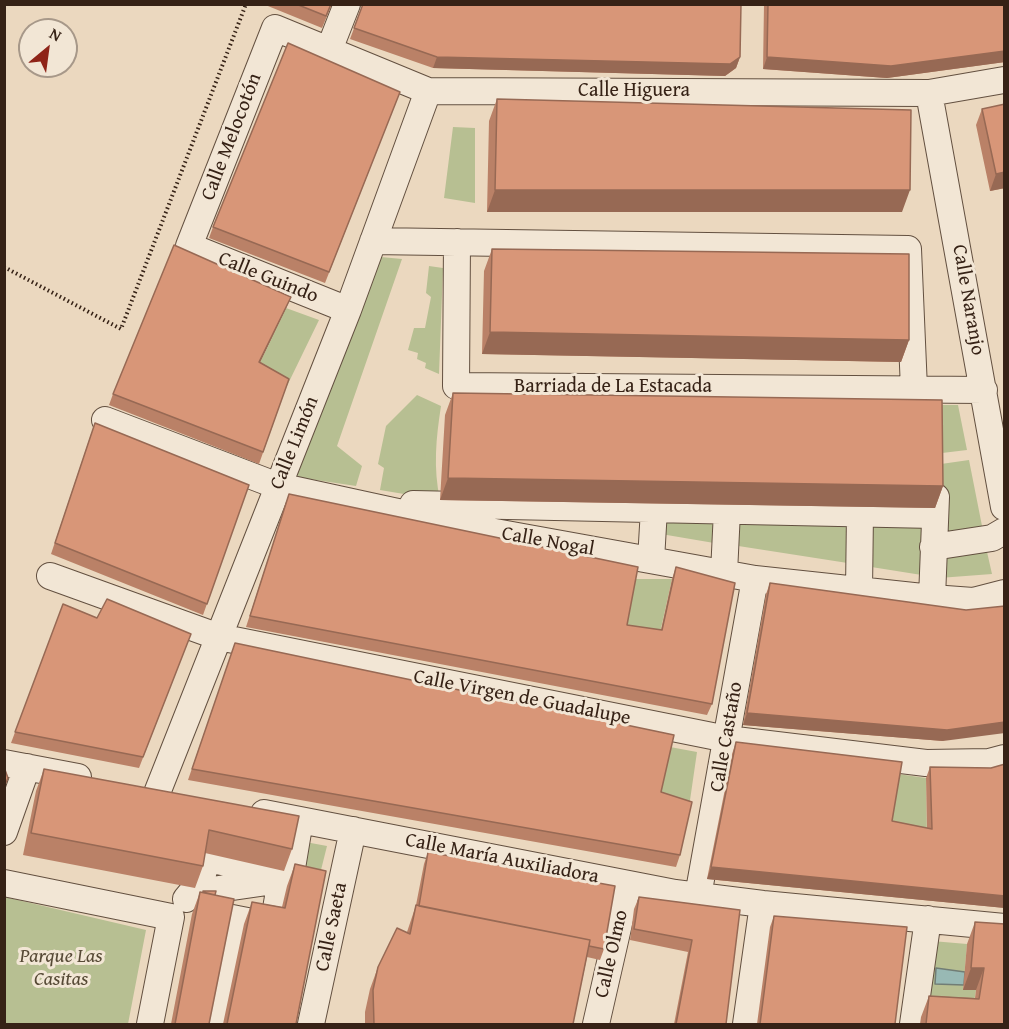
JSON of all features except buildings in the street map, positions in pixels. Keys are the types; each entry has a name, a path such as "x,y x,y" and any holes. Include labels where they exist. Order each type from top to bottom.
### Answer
{"street":[{"path":"329,50 346,4"},
{"name":"Calle Higuera","path":"275,28 428,91 929,93 1005,80"},
{"name":"Calle Melocotón","path":"189,246 275,28"},
{"name":"Calle Limón","path":"157,793 348,310 428,91"},
{"name":"Calle Naranjo","path":"929,93 1005,507"},
{"path":"373,241 908,249 930,397"},
{"name":"Barriada de La Estacada","path":"458,242 456,386 930,397 984,390"},
{"name":"Calle Guindo","path":"189,246 348,310"},
{"name":"Calle Nogal","path":"105,420 278,486 462,526 755,579 973,601 1005,593"},
{"path":"932,598 934,515 939,469"},
{"path":"356,503 934,515"},
{"path":"651,560 654,509"},
{"path":"724,573 727,511"},
{"path":"859,590 860,513"},
{"path":"933,547 992,538 1005,531"},
{"name":"Calle Virgen de Guadalupe","path":"50,576 219,637 727,739 926,763 989,762 1005,758"},
{"name":"Calle Castaño","path":"698,896 755,579"},
{"path":"4,832 16,765 103,782"},
{"name":"Calle María Auxiliadora","path":"245,810 698,896 1005,927"},
{"path":"4,883 183,905 273,926 308,883 300,820"},
{"name":"Calle Saeta","path":"311,1024 308,883 353,831"},
{"path":"183,905 308,883"},
{"name":"Calle Olmo","path":"596,1024 628,884"},
{"path":"746,1024 763,904"},
{"path":"150,1024 183,905"},
{"path":"215,1024 237,919"},
{"path":"913,1024 928,920"}],"path":[{"path":"4,267 121,329 246,4"}],"green space":[{"path":"453,127 475,128 475,203 444,198"},
{"path":"381,257 402,259 337,446 362,466 356,486 296,477"},
{"path":"429,266 443,268 439,374 425,368 426,363 417,359 418,353 408,350 414,328 425,328 431,297 426,293"},
{"path":"286,308 319,320 285,390 255,373"},
{"path":"417,395 441,406 436,453 436,476 440,500 380,490 384,468 378,464 386,426"},
{"path":"941,405 958,405 967,450 942,453"},
{"path":"969,460 983,531 938,541 941,464"},
{"path":"720,510 720,544 661,534 658,511"},
{"path":"731,514 855,514 854,564 732,545"},
{"path":"868,514 927,517 928,576 865,566"},
{"path":"985,543 992,574 939,578 940,550"},
{"path":"633,579 672,579 658,642 623,637"},
{"path":"670,747 697,752 688,814 657,803"},
{"path":"898,774 926,778 927,841 888,833"},
{"path":"300,841 327,846 319,878 294,871"},
{"name":"Parque Las Casitas","path":"5,897 146,930 128,1024 5,1024"},
{"path":"932,941 967,944 963,990 976,990 971,1021 921,1017"}],"water":[{"path":"936,968 965,972 964,985 935,984"}]}
